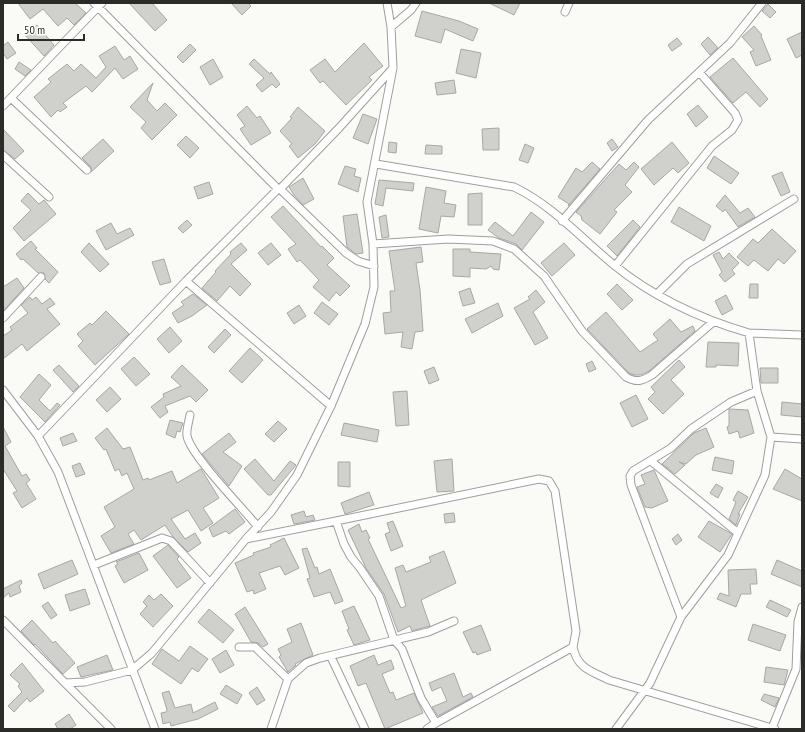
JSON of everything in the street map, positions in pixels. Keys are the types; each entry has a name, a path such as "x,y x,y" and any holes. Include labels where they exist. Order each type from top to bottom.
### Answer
{"street":[{"path":"65,683 85,682 132,670 168,636 246,539 271,512 297,475 331,406 365,324 374,287 373,244 367,202 376,164 393,68 391,27 387,3"},
{"path":"391,27 411,10 416,3"},
{"path":"565,12 569,3"},
{"path":"562,221 648,120 730,43 762,3"},
{"path":"3,106 98,4 279,189 346,253 358,261 374,266"},
{"path":"38,436 186,281 279,189 393,68"},
{"path":"615,266 712,146 736,125 738,120 735,113 699,72"},
{"path":"11,98 87,170"},
{"path":"3,155 49,197"},
{"path":"376,164 514,187 525,192 615,266 657,294 713,322 749,333 802,335"},
{"path":"657,294 687,264 794,199"},
{"path":"373,244 448,239 493,241 514,249 544,276 582,331 626,377 635,382 643,380 652,374 713,322"},
{"path":"3,318 41,277"},
{"path":"186,281 331,406"},
{"path":"616,729 650,683 682,617 728,555 765,475 771,437 757,391 749,333"},
{"path":"3,390 38,436 58,472 155,729"},
{"path":"682,617 631,485 630,476 633,471 671,448 691,429 731,402 757,391"},
{"path":"190,415 186,435 188,440 205,465 258,527"},
{"path":"771,437 802,439"},
{"path":"651,461 738,533"},
{"path":"246,539 336,522 538,479 549,481 556,491 564,541 576,630 573,647 577,661 584,667 609,680 773,728 796,669 798,622 802,607"},
{"path":"336,522 344,544 351,557 379,596 394,640 402,650 421,698 436,723"},
{"path":"94,565 162,538 171,540 210,583"},
{"path":"3,620 111,729"},
{"path":"271,729 288,679 306,663 428,632 454,621"},
{"path":"239,647 255,647 288,679"},
{"path":"427,729 573,647"},
{"path":"330,657 365,729"}],"building":[{"path":"18,3 75,3 86,13 74,25 67,18 58,26 43,9 30,19"},
{"path":"129,3 152,3 167,20 155,31"},
{"path":"231,3 248,3 251,6 242,15"},
{"path":"489,3 520,3 514,15"},
{"path":"768,4 776,12 770,18 762,11"},
{"path":"422,11 459,21 478,29 473,41 445,29 441,43 415,36"},
{"path":"37,25 54,45 44,56 25,35"},
{"path":"754,26 762,35 761,36 771,60 756,66 750,52 754,50 742,37"},
{"path":"802,32 802,55 796,58 787,39"},
{"path":"708,37 718,48 710,55 701,44"},
{"path":"677,38 682,44 672,51 668,45"},
{"path":"8,42 16,53 7,59 3,53 3,46"},
{"path":"364,43 383,66 369,77 372,80 346,105 323,81 320,83 310,70 325,59 335,72"},
{"path":"190,44 196,50 183,63 177,57"},
{"path":"115,46 124,60 130,56 138,69 123,79 115,68 92,92 86,86 63,103 67,107 60,112 58,110 51,117 34,97 51,82 48,79 67,64 74,71 81,64 96,78 106,67 99,56"},
{"path":"461,49 481,53 476,78 456,73"},
{"path":"733,58 768,99 760,107 746,92 733,103 710,77"},
{"path":"213,59 223,77 210,85 200,67"},
{"path":"254,59 270,74 271,72 280,84 276,88 272,84 262,92 256,85 264,78 249,64"},
{"path":"19,62 31,70 25,76 15,69"},
{"path":"454,80 456,93 437,95 435,83"},
{"path":"153,83 147,100 157,111 165,103 177,115 152,140 141,128 146,122 130,107"},
{"path":"698,105 708,117 696,127 687,114"},
{"path":"247,106 257,118 260,116 271,133 251,145 240,129 245,126 237,115"},
{"path":"298,107 325,131 315,144 298,158 289,146 292,144 280,131 292,118 290,117"},
{"path":"363,114 377,119 368,144 353,138"},
{"path":"499,128 499,150 483,150 482,129"},
{"path":"3,129 24,151 15,159 3,150"},
{"path":"186,136 199,148 190,158 177,145"},
{"path":"103,139 114,151 91,172 91,167 82,158"},
{"path":"612,139 618,147 612,151 607,143"},
{"path":"389,142 397,143 396,153 388,152"},
{"path":"672,142 689,163 678,173 673,168 654,185 641,169"},
{"path":"525,144 534,148 528,163 519,160"},
{"path":"426,145 442,146 442,154 425,154"},
{"path":"714,156 739,173 731,184 707,168"},
{"path":"592,162 600,169 568,206 569,204 558,197 576,168 582,172"},
{"path":"634,162 639,167 625,185 632,192 614,210 617,212 600,234 582,220 581,216 576,212 619,164 626,170"},
{"path":"345,166 356,169 354,176 361,178 358,192 338,184"},
{"path":"782,172 790,192 781,196 772,176"},
{"path":"303,178 314,199 303,205 289,187"},
{"path":"379,180 414,183 413,191 386,188 383,206 375,204"},
{"path":"209,182 213,194 198,199 194,187"},
{"path":"426,187 446,191 444,203 456,205 454,217 441,216 438,233 419,229"},
{"path":"28,193 39,204 44,200 56,214 24,241 13,228 31,210 21,201"},
{"path":"482,193 482,225 468,225 468,194"},
{"path":"725,195 740,213 748,208 755,217 738,227 725,209 723,212 716,206"},
{"path":"283,206 321,247 322,246 334,258 327,265 350,286 340,296 336,292 329,301 313,287 319,280 300,260 297,262 288,249 296,244 271,217"},
{"path":"679,207 711,226 704,241 671,222"},
{"path":"531,212 544,222 522,250 516,244 499,238 488,230 495,222 513,236"},
{"path":"357,214 363,253 356,254 347,247 343,216"},
{"path":"386,215 389,237 382,238 379,217"},
{"path":"187,220 192,225 183,233 178,228"},
{"path":"633,220 640,227 617,256 607,246"},
{"path":"111,223 117,234 130,228 134,235 106,250 96,231"},
{"path":"772,229 796,251 784,264 778,259 768,271 754,260 748,266 737,257 753,239 758,243"},
{"path":"31,241 37,248 35,249 58,272 49,283 45,279 44,273 38,273 23,259 21,260 16,254"},
{"path":"89,243 109,264 100,272 81,252"},
{"path":"241,243 247,250 231,264 251,284 240,296 230,286 217,301 202,288 231,254 230,252"},
{"path":"271,243 281,255 268,265 258,253"},
{"path":"564,243 575,255 552,276 541,263"},
{"path":"421,247 423,262 416,263 420,290 423,331 415,332 412,349 401,347 403,332 385,334 383,313 391,312 390,291 395,291 389,251"},
{"path":"453,249 470,249 470,252 501,254 499,270 493,269 491,266 486,269 470,268 470,277 453,276"},
{"path":"719,252 723,259 729,253 739,263 732,270 735,274 725,282 719,275 722,272 713,255"},
{"path":"164,259 171,282 160,285 152,262"},
{"path":"17,278 24,288 3,311 3,287"},
{"path":"617,284 633,300 622,310 607,294"},
{"path":"750,284 758,284 758,298 749,298"},
{"path":"470,288 475,303 463,306 459,292"},
{"path":"536,290 545,302 533,312 548,338 535,345 514,308 530,299 528,297"},
{"path":"193,294 207,305 192,316 178,323 172,313 184,305 181,302"},
{"path":"726,295 733,309 722,315 715,301"},
{"path":"30,297 32,300 36,297 42,304 50,298 55,304 47,309 60,324 27,351 22,344 3,359 3,336 12,330 10,327 28,313 21,305"},
{"path":"322,302 338,314 329,325 314,313"},
{"path":"498,303 503,316 472,333 465,319"},
{"path":"299,305 306,316 294,324 287,313"},
{"path":"106,311 129,334 95,365 78,346 83,341 77,334 90,323 92,325"},
{"path":"606,312 640,352 658,340 653,334 670,319 681,332 693,326 695,331 649,371 641,375 635,375 629,373 587,329"},
{"path":"170,327 182,341 169,353 157,339"},
{"path":"225,329 231,335 214,353 208,347"},
{"path":"708,342 739,343 738,366 716,365 716,367 706,367"},
{"path":"250,348 263,360 242,383 229,371"},
{"path":"134,357 150,374 136,386 121,369"},
{"path":"679,360 685,367 671,380 684,394 663,414 648,399 655,392 651,387"},
{"path":"592,361 596,369 589,372 586,364"},
{"path":"59,365 79,386 73,392 53,370"},
{"path":"182,365 208,390 196,402 190,396 165,406 168,412 160,418 151,407 164,397 163,394 181,386 171,377"},
{"path":"434,367 439,380 429,384 424,371"},
{"path":"760,368 778,368 778,383 761,383"},
{"path":"39,374 51,385 39,400 50,411 57,403 60,405 45,422 20,397"},
{"path":"110,387 121,399 107,412 96,400"},
{"path":"407,391 409,425 396,426 393,392"},
{"path":"636,395 648,419 632,427 620,403"},
{"path":"782,402 802,404 802,417 781,415"},
{"path":"729,409 748,410 754,433 740,438 738,431 729,434 727,427 729,426"},
{"path":"170,420 183,423 180,432 177,431 175,438 166,434"},
{"path":"278,421 287,429 274,442 265,434"},
{"path":"344,423 379,430 377,442 341,435"},
{"path":"3,427 11,442 5,446 22,476 26,474 30,480 26,483 36,499 22,508 13,493 17,491 3,469"},
{"path":"107,428 123,449 130,447 143,480 148,478 149,480 172,471 177,483 201,469 219,498 203,508 213,523 201,531 188,510 171,519 185,539 195,533 201,543 188,552 173,537 165,525 141,540 134,530 128,534 134,544 111,553 101,536 115,527 104,507 134,489 127,473 122,476 119,469 115,471 106,449 104,450 95,438"},
{"path":"706,428 714,447 696,455 686,464 679,462 685,465 675,474 662,464 694,433"},
{"path":"73,433 77,441 63,446 60,438"},
{"path":"229,433 236,442 223,452 242,466 229,486 202,454"},
{"path":"715,457 734,461 732,474 712,470"},
{"path":"255,459 274,481 290,461 296,465 271,495 268,495 244,469"},
{"path":"452,459 454,491 437,492 434,461"},
{"path":"338,462 350,462 350,487 338,486"},
{"path":"80,463 85,474 76,477 72,466"},
{"path":"785,469 802,479 802,501 773,489"},
{"path":"654,470 668,501 652,508 645,507 637,487 645,484 641,475"},
{"path":"716,484 723,488 718,498 710,493"},
{"path":"738,491 748,497 738,514 740,514 736,525 729,519 736,502 733,500"},
{"path":"369,492 374,505 345,514 341,503"},
{"path":"235,509 245,522 229,534 226,531 213,537 209,528"},
{"path":"304,511 306,517 313,515 315,520 294,524 291,515"},
{"path":"454,513 455,522 445,523 444,514"},
{"path":"393,521 403,546 391,551 385,534 390,532 387,523"},
{"path":"709,521 732,534 720,552 698,537"},
{"path":"359,524 362,532 366,530 370,538 368,539 401,608 406,606 395,568 403,565 406,572 431,562 429,557 444,551 456,583 421,600 430,626 412,631 410,626 398,632 384,594 366,568 348,530"},
{"path":"678,534 682,540 676,545 672,539"},
{"path":"284,538 299,568 285,575 280,566 259,573 266,589 254,594 253,590 247,592 235,563 254,555 253,553 271,547 270,545"},
{"path":"168,545 179,557 177,559 191,578 177,588 153,556"},
{"path":"307,548 319,574 330,569 343,601 335,604 330,592 314,597 307,579 310,578 302,549"},
{"path":"139,553 148,570 124,583 115,566 118,564 116,562"},
{"path":"72,560 78,574 44,589 38,574"},
{"path":"777,560 802,571 802,587 771,574"},
{"path":"756,569 757,584 750,584 751,594 741,594 736,607 717,599 720,593 729,596 728,570"},
{"path":"21,580 22,583 19,586 21,592 10,597 9,593 3,598 3,589"},
{"path":"85,589 90,604 70,611 65,595"},
{"path":"161,594 173,606 153,627 140,614 147,606 143,602 149,595 154,600"},
{"path":"770,600 791,610 787,617 766,607"},
{"path":"48,602 57,615 51,619 42,606"},
{"path":"354,606 370,640 354,645 347,630 349,629 342,611"},
{"path":"245,607 268,644 263,647 258,643 251,642 235,614"},
{"path":"209,609 234,630 223,643 198,622"},
{"path":"32,620 53,643 55,641 75,663 63,674 21,631"},
{"path":"301,623 313,655 295,664 296,665 288,672 279,657 281,655 278,649 292,642 287,629"},
{"path":"753,624 786,635 780,651 748,640"},
{"path":"481,625 491,650 477,655 476,652 473,653 463,632"},
{"path":"190,646 208,659 198,672 192,668 181,684 152,664 162,649 179,661"},
{"path":"226,650 234,665 220,673 212,659"},
{"path":"107,655 113,670 81,677 77,667"},
{"path":"374,655 378,665 391,660 394,669 382,674 390,693 393,692 396,700 414,693 423,713 385,729 366,683 358,686 350,666"},
{"path":"22,663 44,691 30,702 27,698 14,712 8,706 22,692 18,686 20,684 10,675"},
{"path":"766,667 788,670 784,685 764,682"},
{"path":"454,673 463,697 471,693 473,697 438,716 432,707 447,701 441,687 432,691 429,683"},
{"path":"226,685 242,695 237,704 220,694"},
{"path":"257,687 265,700 257,705 249,693"},
{"path":"169,691 175,708 191,704 193,713 215,702 218,709 198,719 171,726 170,722 163,724 161,713 166,712 167,710 162,693"},
{"path":"764,694 779,698 775,707 761,700"},
{"path":"69,714 76,725 70,729 58,729 55,724"}]}
